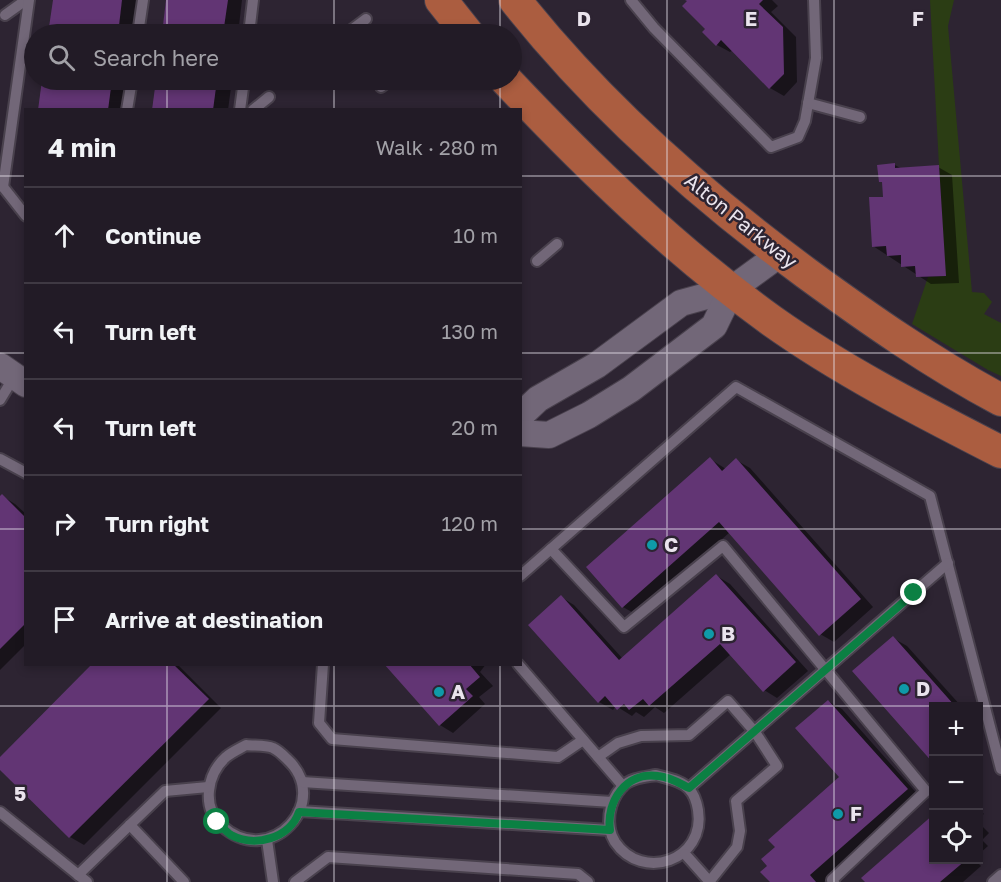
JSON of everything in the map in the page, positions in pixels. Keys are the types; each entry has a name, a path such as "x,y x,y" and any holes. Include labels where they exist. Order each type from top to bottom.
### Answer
{"main road":[{"path":"441,0 460,24"},
{"name":"Alton Parkway","path":"515,0 543,34 634,131 703,192 780,254 902,341 1001,400"},
{"path":"516,90 615,191 662,233 772,321 849,371 1001,452"}],"street":[{"path":"522,414 538,399 597,365 681,303 732,289 780,254"},
{"path":"522,433 549,435 589,415 631,389 714,326 732,289"}],"lane":[{"path":"5,15 28,0"},
{"path":"25,24 28,0"},
{"path":"139,24 143,0"},
{"path":"250,24 254,0"},
{"path":"631,0 654,28 771,147 798,136 805,121 816,58 814,0"},
{"path":"359,24 366,19"},
{"path":"24,28 2,185 24,213"},
{"path":"127,108 130,90"},
{"path":"240,108 243,90"},
{"path":"255,108 269,97"},
{"path":"808,103 860,117"},
{"path":"537,261 557,244"},
{"path":"0,400 13,375"},
{"path":"522,574 736,387 930,496 1001,769"},
{"path":"0,459 24,472"},
{"path":"551,549 624,627 723,546 926,791 832,880 834,882"},
{"path":"689,788 948,563"},
{"path":"323,666 320,723 332,739 558,757 584,740"},
{"path":"520,666 623,786"},
{"path":"598,757 618,743 641,736 689,735 728,701 755,732 777,766 736,801 740,831 737,847 710,882 685,854"},
{"path":"246,745 272,747 294,765 302,782 303,801 297,818 284,832 267,840 249,841 231,835 217,822 209,805 208,787 215,769 227,756 246,745"},
{"path":"656,775 673,779 689,788 697,805 699,822 695,840 685,854 670,863 652,866 635,862 620,851 610,830 609,819 612,802 623,786 638,778 656,775"},
{"path":"302,782 612,802"},
{"path":"0,812 82,878 130,825 165,791 208,787"},
{"path":"299,812 610,830"},
{"path":"130,825 184,882"},
{"path":"267,840 273,882"},
{"path":"296,882 327,857 578,874 588,882"},
{"path":"993,882 1001,875"}],"green space":[{"path":"930,0 954,0 948,26 972,292 984,293 992,302 984,314 1001,323 1001,376 912,324 928,277 945,276"}],"building":[{"path":"53,0 122,0 119,24 49,24"},
{"path":"166,0 228,0 224,24 163,24"},
{"path":"685,0 763,0 759,4 783,27 784,74 769,89 721,40 716,46 702,32 705,29 682,6 687,1"},
{"path":"41,90 111,90 108,108 38,108"},
{"path":"155,90 216,90 213,108 152,108"},
{"path":"895,163 895,168 939,165 946,276 916,277 915,266 901,267 901,255 887,256 886,246 872,247 869,197 883,197 877,165"},
{"name":"C","path":"710,457 722,471 736,458 861,599 819,636 719,522 622,608 586,567"},
{"path":"2,494 24,516 24,625 0,649 0,496"},
{"name":"B","path":"716,574 796,662 763,692 720,644 649,706 643,699 629,710 624,704 617,710 605,696 598,703 528,625 561,595 619,660"},
{"name":"D","path":"893,636 951,702 929,702 929,758 852,671"},
{"path":"90,666 175,666 209,699 69,838 0,770 0,757"},
{"name":"A","path":"386,666 471,666 480,677 466,689 473,696 439,726"},
{"name":"F","path":"828,700 908,789 810,875 816,882 770,882 760,872 767,866 761,859 775,847 768,840 839,777 795,728"},
{"path":"929,818 929,864 961,864 940,882 865,882 861,878"}],"place":[{"name":"C","path":"652,545"},
{"name":"B","path":"709,634"},
{"name":"D","path":"904,689"},
{"name":"A","path":"439,692"},
{"name":"F","path":"838,814"}],"route":[{"path":"217,822 231,835 249,841 267,840 284,832 297,818 299,812 610,830 612,802 623,786 638,778 656,775 673,779 689,788 914,593"}]}
